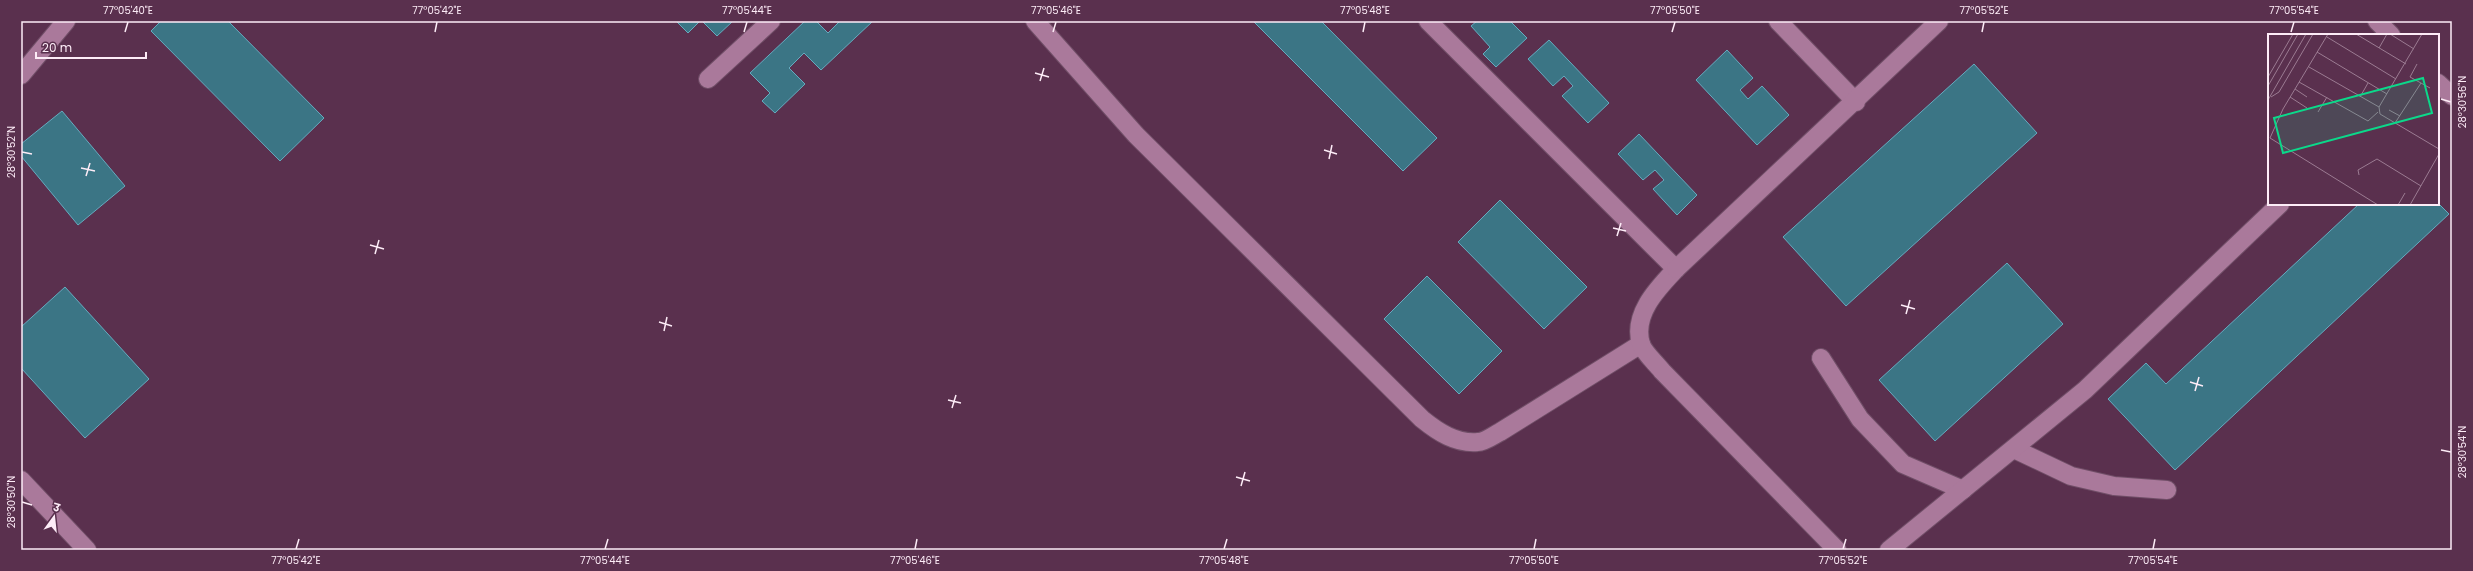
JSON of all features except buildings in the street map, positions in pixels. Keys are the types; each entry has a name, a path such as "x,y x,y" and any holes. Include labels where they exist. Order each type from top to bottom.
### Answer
{"lane":[{"path":"21,75 66,21"},
{"path":"708,79 771,21"},
{"path":"1035,21 1136,135 1422,419 1439,432 1458,440 1479,442 1500,432 1641,344"},
{"path":"1778,21 1856,102"},
{"path":"1837,550 1662,371 1641,344 1640,316 1656,290 1676,269 1856,102 1939,21"},
{"path":"2377,21 2390,34"},
{"path":"1429,22 1676,269"},
{"path":"2439,84 2452,96"},
{"path":"1889,550 2085,390 2279,205"},
{"path":"1821,358 1860,419 1903,464 1962,490"},
{"path":"2014,449 2071,476 2114,486 2167,490"},
{"path":"21,480 86,550"}]}
